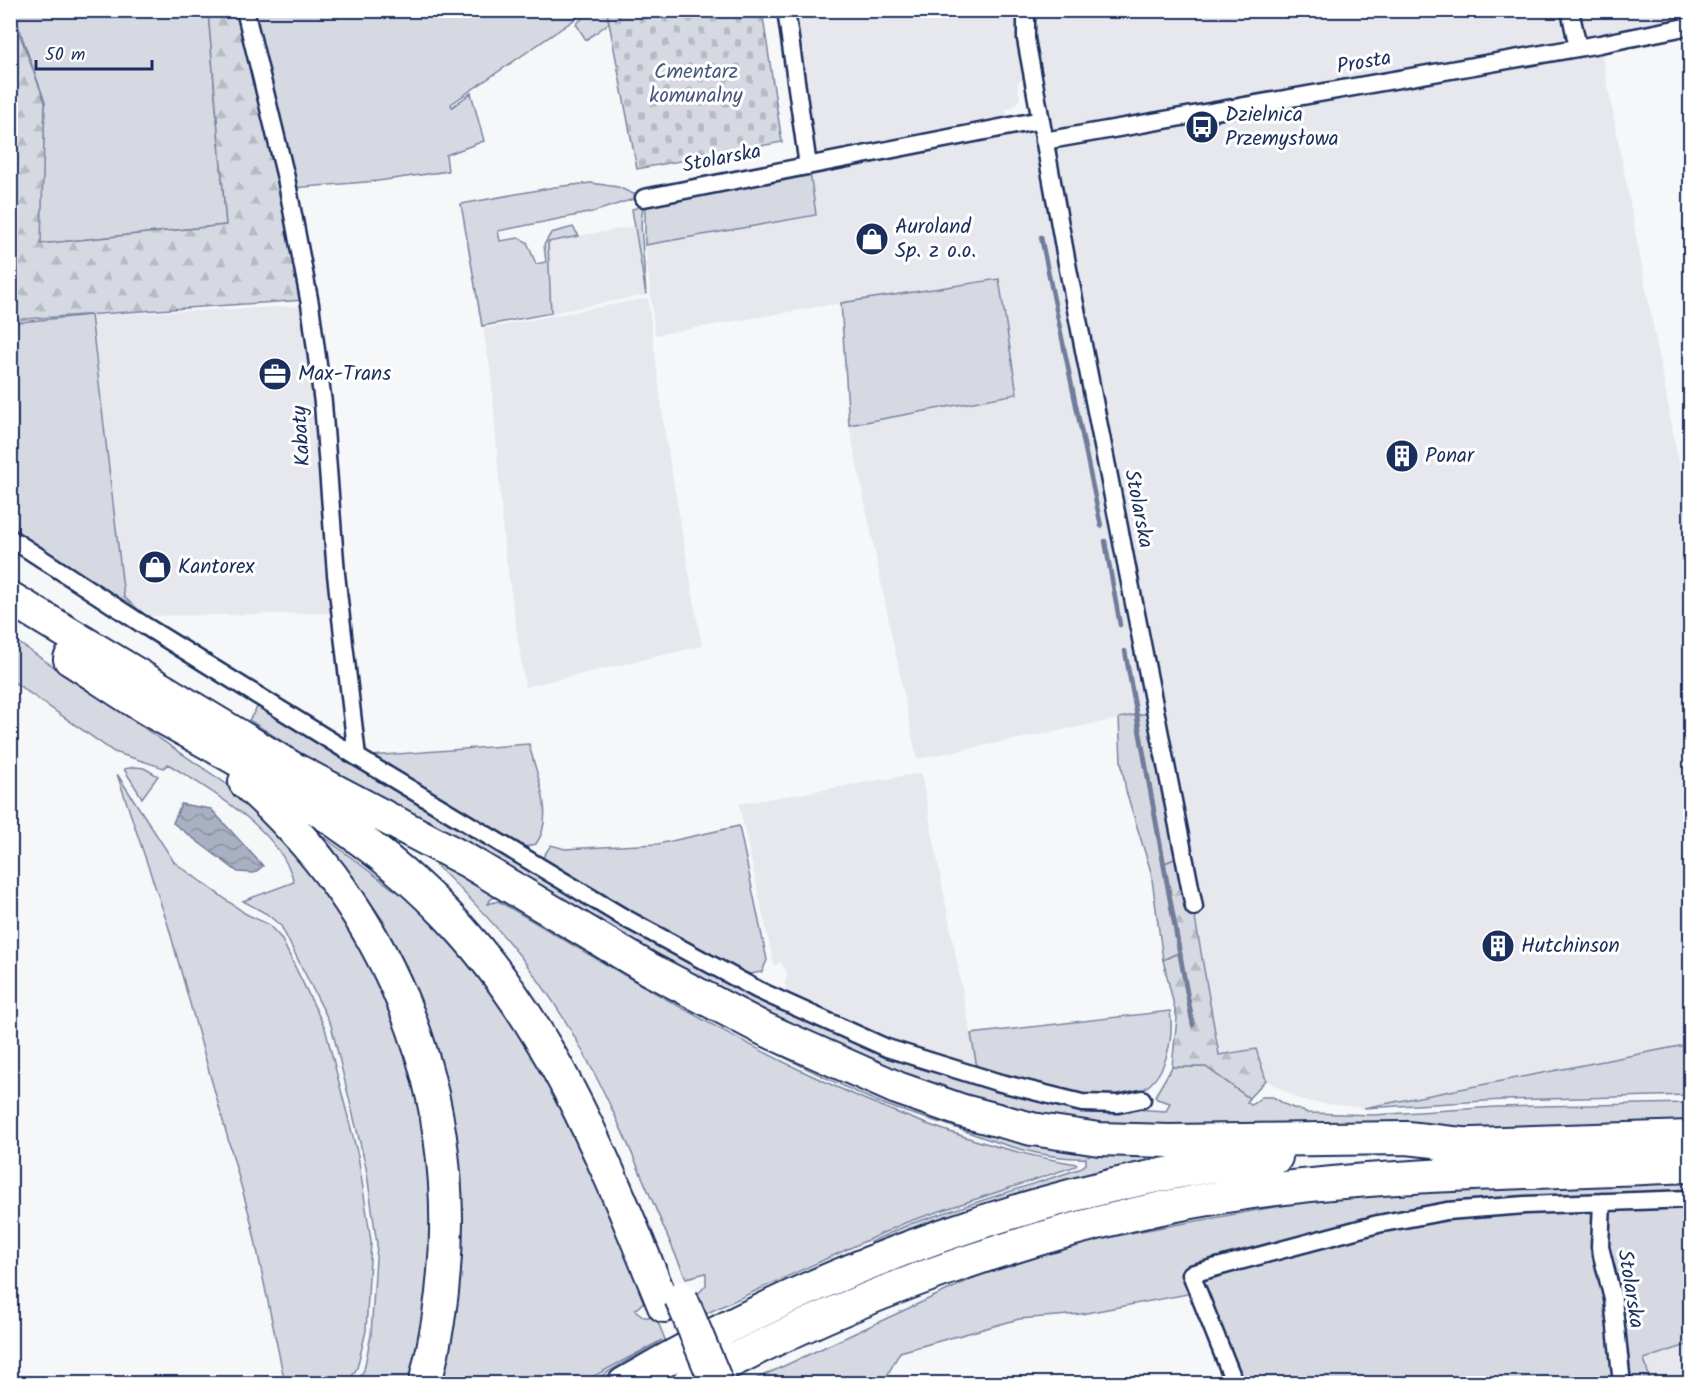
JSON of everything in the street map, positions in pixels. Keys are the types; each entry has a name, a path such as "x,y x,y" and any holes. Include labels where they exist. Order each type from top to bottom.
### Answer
{"highway":[{"path":"10,598 292,768 466,860 649,969 724,1009 855,1070 963,1111 1032,1129 1098,1139 1169,1141 1407,1138 1462,1144"},
{"path":"10,621 157,714 229,753 352,835 401,873 446,914 507,988 550,1053 673,1302 717,1383"},
{"path":"157,714 242,779 276,809 314,852 366,925 405,1004 436,1101 444,1153 447,1203 440,1320 425,1383"},
{"path":"292,768 413,860 458,900 504,952 542,1003 601,1110 673,1302 697,1383"},
{"path":"624,1383 725,1328 794,1295 883,1258 956,1232 1101,1190 1243,1160 1289,1155 1462,1144 1690,1137"},
{"path":"688,1383 788,1332 987,1255 1164,1209 1253,1192 1334,1184 1690,1166"}],"street":[{"name":"Kabaty","path":"245,10 286,178 310,304 322,403 336,574 357,757"},
{"path":"786,10 808,165"},
{"name":"Stolarska","path":"1026,10 1026,39 1044,141 1194,907"},
{"path":"1570,10 1578,48"},
{"name":"Prosta","path":"1044,141 1578,48 1690,26"},
{"name":"Stolarska","path":"644,198 1041,120"},
{"path":"10,538 142,624 357,757 623,917 758,990 887,1048 997,1082 1082,1103 1118,1104 1142,1099"},
{"path":"1235,1383 1191,1274 1378,1224 1447,1211 1690,1199"},
{"name":"Stolarska","path":"1602,1202 1600,1247 1613,1299 1622,1383"}],"shaded area":[{"path":"787,11 1015,11 1024,79 1017,83 1020,97 1016,105 1006,110 1008,118 810,156"},
{"path":"1036,11 1690,11 1690,26 1600,44 1690,521 1690,1044 1364,1108 1302,1101 1266,1080 1256,1049 1219,1055 1194,907 1154,712 917,759 849,425 1017,394 999,279 655,335 645,245 816,215 810,172 1041,120 1050,112 1036,31"},
{"path":"637,226 646,295 551,313 548,241"},
{"path":"648,298 665,434 702,646 525,687 504,545 491,373 483,329"},
{"path":"304,307 340,613 146,616 124,597 91,315"},
{"path":"921,773 978,1073 888,1047 787,996 785,982 788,974 781,962 774,966 739,804"},
{"path":"1690,1344 1690,1383 1651,1383 1644,1359"}],"green space":[{"name":"Cmentarz komunalny","path":"620,10 762,11 782,142 637,169 607,12"},
{"path":"11,11 45,102 41,244 226,225 208,11 244,11 304,300 11,320"},
{"path":"13,11 208,11 226,225 40,244 45,102"},
{"path":"245,11 587,11 451,104 452,107 471,93 484,141 446,155 448,171 378,181 293,188"},
{"path":"591,11 620,11 607,12 609,23 586,40 576,24"},
{"path":"810,172 816,215 645,245 645,206"},
{"path":"591,183 618,187 640,197 593,212 498,231 500,241 519,238 527,242 536,264 546,262 544,245 551,233 573,227 579,236 548,242 551,313 482,326 461,204"},
{"path":"643,206 641,224 646,295 632,209"},
{"path":"999,279 1017,394 849,425 841,303"},
{"path":"91,315 124,597 146,616 142,624 11,538 10,323"},
{"path":"10,637 231,787 299,850 362,945 403,1035 423,1094 440,1234 413,1383 356,1383 364,1370 371,1335 377,1244 366,1167 331,1025 281,926 267,914 243,901 294,882 286,863 259,828 204,786 168,764 164,768 114,752 11,680"},
{"path":"258,706 354,762 412,800 433,804 883,1052 1132,1109 1166,1111 1170,1103 1157,1099 1155,1096 1172,1067 1206,1067 1249,1098 1247,1102 1251,1105 1262,1097 1273,1097 1288,1106 1308,1113 1374,1115 1496,1107 1690,1103 1690,1123 1101,1133 879,1073 710,983 328,771 249,720"},
{"path":"1148,713 1173,849 1177,858 1165,863 1138,715"},
{"path":"1135,715 1178,953 1163,960 1151,872 1126,791 1121,761 1119,718"},
{"path":"529,744 543,795 544,821 542,833 536,844 525,847 370,756"},
{"path":"144,768 158,776 142,798 124,769"},
{"path":"117,774 174,862 246,914 268,924 281,938 325,1028 358,1156 371,1241 366,1331 357,1368 348,1383 285,1383 251,1221 168,925"},
{"path":"270,792 419,901 537,1048 650,1296 635,1310 644,1317 656,1317 666,1342 595,1383 589,1383 662,1340 581,1383 431,1383 432,1062","holes":["320,831 395,887 393,889 324,837 385,923 383,926 358,886 315,835"]},
{"path":"739,826 767,960 762,972 750,974 743,972 658,932 541,860 551,845 565,849 658,844"},
{"path":"417,848 817,1067 1200,1153 1033,1192 871,1245 870,1242 910,1224 1079,1169 1086,1164 1086,1158 1035,1153 871,1099 778,1054 641,981 508,903 495,897 491,899 488,904 498,901 704,1020 777,1059 852,1094 926,1124 1002,1148 1077,1164 907,1222 705,1314 696,1296 706,1285 706,1273 686,1278 607,1099 561,1014 525,962 505,938 463,891"},
{"path":"1177,858 1188,913 1194,912 1219,1055 1256,1049 1266,1080 1249,1098 1206,1067 1172,1067 1177,1018 1163,960 1178,953 1192,1027 1194,1026 1165,863"},
{"path":"1170,1011 1170,1043 1158,1074 1140,1091 1113,1101 978,1073 971,1034"},
{"path":"1690,1044 1690,1095 1503,1100 1364,1108"},
{"path":"1690,1182 1690,1344 1644,1359 1651,1383 1235,1383 1198,1292 1081,1314 1019,1319 900,1352 883,1383 745,1384 976,1277 1062,1248 1130,1233 1303,1202 1406,1193"}],"water":[{"path":"181,804 211,809 263,866 254,873 238,872 173,823"}],"waterway":[{"path":"1041,237 1101,526"},
{"path":"1105,541 1120,625"},
{"path":"1125,651 1193,1025"}],"place":[{"name":"Dzielnica Przemysłowa","path":"1202,127"},
{"name":"Auroland Sp. z o.o.","path":"872,239"},
{"name":"Max-Trans","path":"275,374"},
{"name":"Ponar","path":"1402,456"},
{"name":"Kantorex","path":"155,567"},
{"name":"Hutchinson","path":"1498,946"}]}
